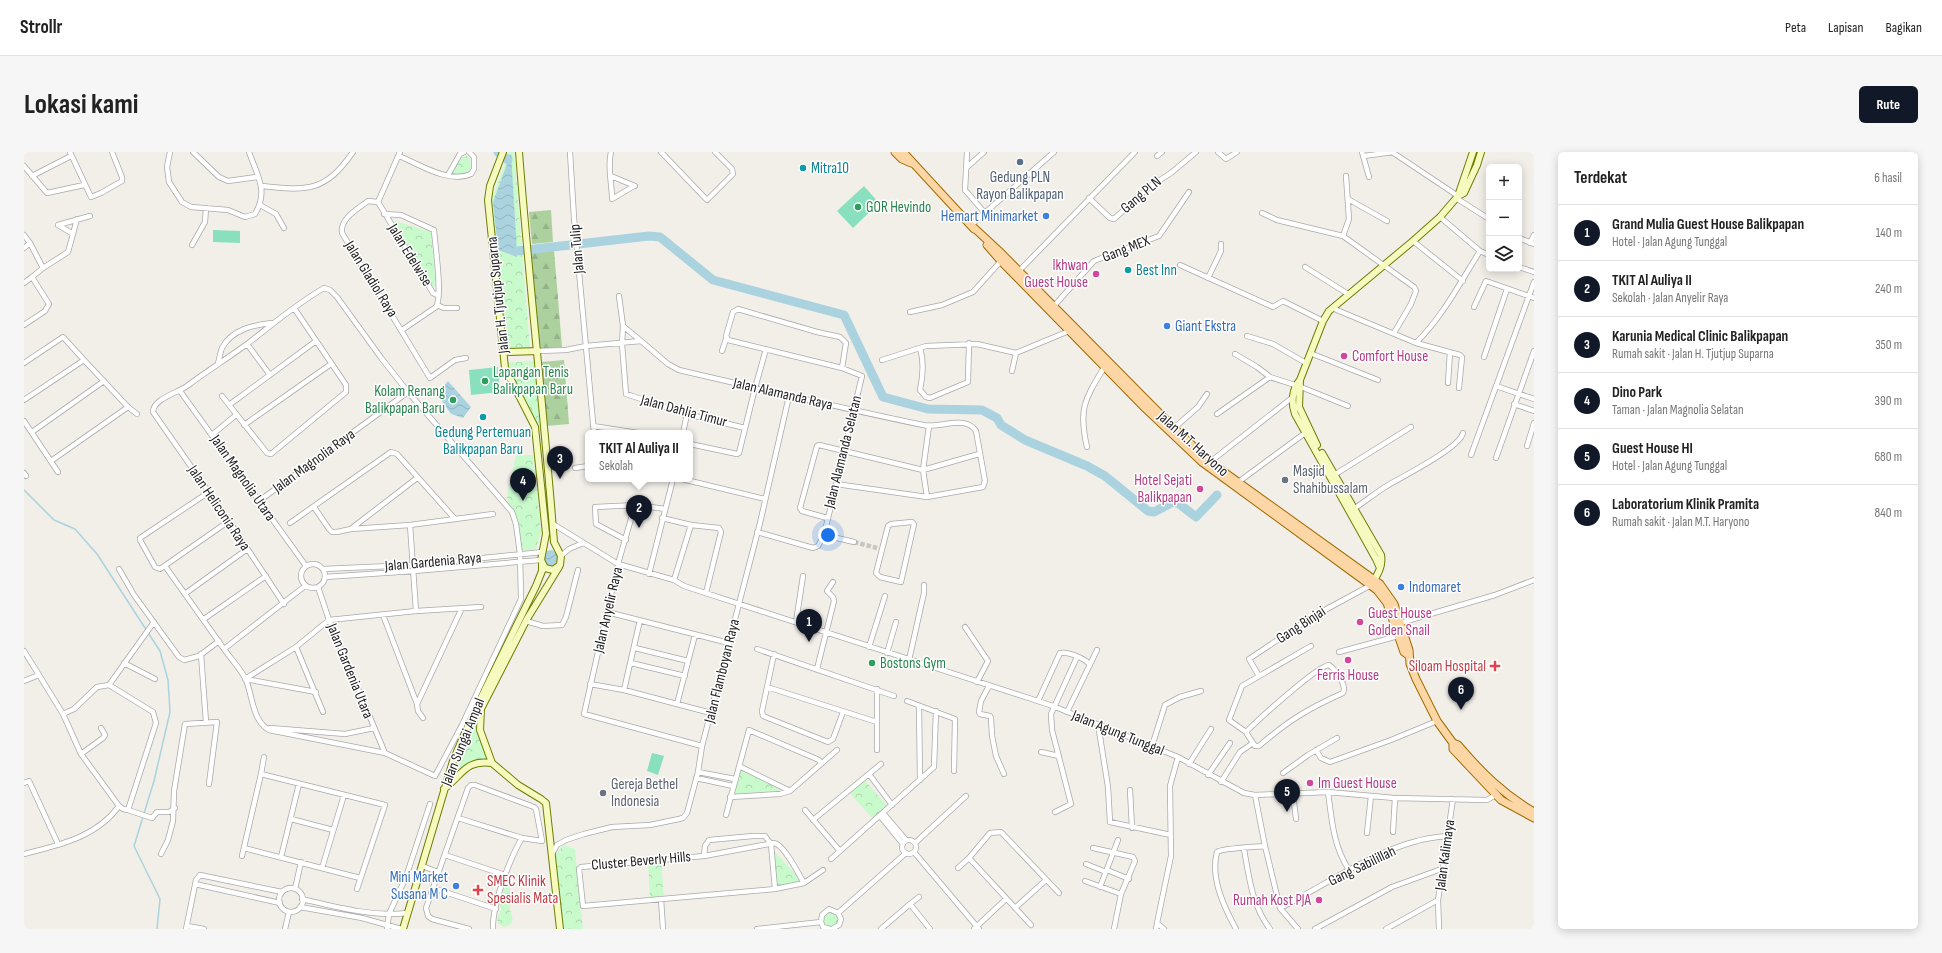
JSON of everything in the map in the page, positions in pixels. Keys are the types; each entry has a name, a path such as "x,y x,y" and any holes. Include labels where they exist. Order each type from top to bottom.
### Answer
{"main road":[{"path":"519,152 526,250 538,350 554,542 560,555 560,565 553,570 549,570 541,562 543,552 550,549 557,550 560,555"},
{"name":"Jalan M.T. Haryono","path":"895,152 902,159 911,163"},
{"name":"Jalan M.T. Haryono","path":"903,152 911,163 971,225 1019,271 1174,428 1233,482"},
{"path":"1457,197 1473,152"},
{"path":"1373,582 1380,568 1334,476 1293,407 1293,397 1323,321 1332,308 1413,241 1440,217 1457,197 1464,193 1481,152"},
{"name":"Jalan H. Tjutjup Suparna","path":"502,154 490,186 488,200 506,372 536,427 546,534 543,552"},
{"name":"Jalan M.T. Haryono","path":"971,225 1001,261 1069,331 1202,462 1233,482 1373,582 1391,598 1409,650 1408,655 1416,679 1437,721 1454,743 1458,745 1509,805 1534,818"},
{"path":"504,352 538,350"},
{"path":"1299,384 1298,402 1307,431 1351,510"},
{"name":"Jalan Sungai Ampal","path":"402,929 444,789 474,712 536,586 542,571 541,562"},
{"name":"Jalan Sungai Ampal","path":"492,762 480,730 481,709 526,621 560,565"},
{"name":"Jalan M.T. Haryono","path":"1373,582 1387,603 1404,652 1408,655"},
{"path":"444,789 471,764 477,762 492,762 518,785 546,803 560,929"},
{"name":"Jalan M.T. Haryono","path":"1499,793 1534,812"}],"street":[{"path":"32,176 70,154 91,197 122,182 122,177 112,152"},
{"path":"170,152 168,175 173,190 186,205 206,208 224,208 245,217 255,214 260,205 262,186 257,177 249,152"},
{"path":"193,152 218,177 228,180 257,177"},
{"path":"262,186 307,188 318,185 340,170 353,152"},
{"path":"448,175 460,154 464,152"},
{"path":"384,214 378,202 399,154 448,175 463,176 472,172 474,157 469,152"},
{"name":"Jalan Tulip","path":"570,152 576,244 594,430"},
{"path":"611,152 608,167 611,176 613,199 635,186 611,176"},
{"path":"661,152 707,200 733,174 732,169 715,152"},
{"path":"967,152 965,190 984,212"},
{"path":"966,168 984,152"},
{"path":"971,225 1054,152"},
{"path":"1019,271 1089,198 1136,152"},
{"path":"1157,156 1162,152"},
{"name":"Gang PLN","path":"1089,198 1110,218 1114,219 1149,187 1171,173 1196,152"},
{"path":"1218,152 1226,159 1237,152"},
{"path":"1369,177 1363,154 1392,152 1486,217"},
{"path":"24,166 47,192 84,185"},
{"path":"1343,236 1349,219 1346,176"},
{"name":"Gang MEX","path":"1054,306 1094,261 1119,253 1159,236 1189,192"},
{"path":"1348,199 1387,221"},
{"name":"Jalan Gladiol Raya","path":"378,202 368,201 348,216 341,228 342,233 402,330"},
{"path":"260,205 276,214 284,228"},
{"path":"192,245 205,222 206,208"},
{"path":"1262,213 1277,220 1343,236 1382,266 1416,289 1416,294 1394,333"},
{"name":"Jalan Edelwise","path":"384,214 401,215 434,230 439,290 437,295 433,293 384,214"},
{"path":"73,234 58,225 90,216"},
{"path":"1440,217 1486,254"},
{"path":"24,283 42,268 68,252 78,219"},
{"path":"24,234 42,268"},
{"path":"1522,239 1532,243 1534,235"},
{"path":"1413,241 1463,280"},
{"path":"24,248 30,243"},
{"path":"1208,278 1221,251 1221,244"},
{"path":"1416,343 1431,328 1463,280 1480,251"},
{"path":"910,312 942,305 973,292 1001,261"},
{"path":"1180,265 1273,307 1281,302 1285,302 1323,321"},
{"path":"1305,267 1348,294"},
{"path":"1522,268 1534,272"},
{"path":"24,325 45,311 49,304 32,277"},
{"path":"1474,307 1485,282 1532,297"},
{"path":"1471,455 1496,386 1532,297 1534,282"},
{"path":"165,566 170,575 186,593 245,679 256,716 264,727 269,730 385,753 432,776 437,775 521,599 521,560 516,524 512,512 408,392 337,297 330,290 324,288 294,308 272,323 247,344 180,391"},
{"path":"1484,357 1507,289"},
{"path":"437,295 437,306"},
{"path":"619,296 624,326 622,344"},
{"path":"437,306 402,330 430,378 455,360 466,358"},
{"path":"437,306 444,308 457,308"},
{"path":"222,396 267,453 274,453 346,392 346,385 294,308"},
{"path":"1332,308 1416,343 1450,352 1462,357 1459,388"},
{"path":"722,351 733,312 738,309 817,332 840,337 846,344 842,368 726,339"},
{"path":"218,363 223,347 235,335 249,327 272,323"},
{"name":"Jalan Alamanda Raya","path":"624,326 668,364 679,370 789,396 929,426 966,422 972,425 976,431 985,481 983,486 927,497"},
{"path":"882,360 926,346 969,343 998,347 1016,353 1069,331"},
{"path":"1247,336 1273,344 1306,363"},
{"path":"24,363 63,337 128,407 137,414"},
{"path":"229,405 316,341"},
{"path":"538,350 566,350 586,346 622,344 641,341"},
{"path":"920,348 923,357 923,374 920,390 926,397 930,398 968,382 969,343"},
{"path":"247,344 270,376"},
{"name":"Jalan Dahlia Timur","path":"622,344 626,394 687,414 745,428"},
{"path":"693,445 738,454 766,350"},
{"path":"1496,458 1534,351"},
{"path":"1448,384 1450,352"},
{"path":"1012,371 1016,353"},
{"path":"1310,353 1378,380"},
{"path":"1235,354 1257,367 1271,378 1299,384 1348,406"},
{"path":"24,400 84,360"},
{"path":"244,425 331,364"},
{"path":"1087,447 1083,425 1084,403 1105,366"},
{"name":"Jalan Alamanda Selatan","path":"757,532 815,548 824,535 862,377 861,374 842,368"},
{"path":"1217,414 1271,378"},
{"path":"32,432 104,381"},
{"path":"1496,386 1534,399"},
{"name":"Jalan Heliconia Raya","path":"180,391 155,404 153,412 229,521 246,550 266,576 284,604"},
{"name":"Jalan Magnolia Utara","path":"180,391 306,566"},
{"name":"Jalan Magnolia Raya","path":"259,501 408,392"},
{"path":"1174,428 1198,407 1207,394"},
{"name":"Jalan Flamboyan Raya","path":"557,845 566,840 612,827 650,825 683,818 687,813 698,772 702,746 740,603 789,396"},
{"path":"1210,462 1293,397"},
{"path":"1514,404 1534,411"},
{"path":"51,461 128,407"},
{"path":"684,430 687,414"},
{"path":"212,434 236,415"},
{"path":"24,421 58,472"},
{"path":"1527,446 1534,423"},
{"path":"594,426 619,430"},
{"path":"836,484 927,497 923,470 929,426"},
{"path":"1334,476 1411,427"},
{"path":"1233,482 1307,431"},
{"path":"1351,510 1386,487 1423,466 1459,441 1463,433"},
{"path":"827,518 802,511 800,508 816,446 820,445 923,470 980,454"},
{"path":"290,523 389,452 397,454 455,519"},
{"path":"575,468 585,466"},
{"path":"351,529 417,478"},
{"path":"649,574 672,482"},
{"path":"693,482 765,499"},
{"path":"209,492 140,538 155,567 160,569 165,566 229,521"},
{"path":"626,540 597,526 594,522 594,508 597,506 635,506 665,509"},
{"name":"Jalan Anyelir Raya","path":"635,506 618,564 590,684 585,715 702,746"},
{"path":"314,507 332,532 351,529 410,525 493,514"},
{"path":"662,518 691,525 718,527 721,532 706,593"},
{"path":"913,523 900,582 880,577 877,574 880,548 890,525 913,523"},
{"name":"Jalan Agung Tunggal","path":"553,524 618,564 674,580 684,586 1053,706 1178,757 1208,775 1244,793 1255,795 1328,792 1395,798 1487,800 1499,793"},
{"path":"410,525 416,610"},
{"path":"674,580 691,525"},
{"path":"824,535 854,542"},
{"path":"560,555 568,549 583,543"},
{"path":"186,593 246,550"},
{"name":"Jalan Gardenia Raya","path":"323,569 413,565 543,552"},
{"name":"Jalan Gardenia Raya","path":"325,577 414,572 521,560 541,562"},
{"path":"317,564 323,569 325,577 322,585 314,588 305,586 302,582 301,574 306,566 317,564"},
{"path":"119,569 153,623 179,657 184,660 199,656 218,641"},
{"path":"526,621 543,626 562,625 566,617 578,570"},
{"path":"204,619 266,576"},
{"path":"796,622 803,576"},
{"path":"1400,623 1495,595 1534,580"},
{"path":"817,669 834,599 827,590 833,582"},
{"name":"Gang Binjai","path":"1259,676 1249,659 1312,616 1373,582"},
{"path":"909,660 924,593 924,585"},
{"path":"224,649 284,604 305,586"},
{"name":"Jalan Gardenia Utara","path":"318,587 329,620 385,753"},
{"path":"869,647 885,596"},
{"path":"245,679 296,647 329,620 416,610 481,607"},
{"path":"417,704 462,608"},
{"path":"607,612 729,643"},
{"path":"383,615 417,704 418,711 423,718"},
{"path":"624,690 635,648 640,620"},
{"path":"887,653 896,622"},
{"path":"109,685 153,623"},
{"path":"965,627 988,661 977,682"},
{"path":"677,704 695,635"},
{"path":"1339,652 1398,636"},
{"path":"1246,732 1307,678 1325,666 1329,665 1334,668 1343,684 1343,693 1304,711 1281,727 1259,746 1256,746 1253,743 1246,732 1230,722 1229,717 1242,686 1311,646"},
{"path":"296,647 316,692 323,712"},
{"path":"635,648 688,661"},
{"path":"757,649 894,696"},
{"path":"1067,712 1097,650"},
{"path":"24,652 63,714 81,754 119,806 152,818 157,812 169,812 175,808"},
{"path":"1038,701 1060,653 1077,657 1090,665"},
{"path":"201,654 206,722"},
{"path":"774,654 762,712 763,716 828,742 833,739 843,712"},
{"path":"1055,812 1072,804 1051,722 1053,706 1077,657"},
{"path":"124,663 155,679"},
{"path":"631,663 685,676"},
{"path":"24,681 39,675"},
{"path":"245,679 316,692"},
{"path":"590,684 624,690 711,713"},
{"path":"63,714 74,709 97,687 109,685 153,712 156,723 128,810"},
{"path":"988,686 981,701 979,712 991,718 992,736 996,756 1004,774"},
{"path":"767,687 877,722"},
{"path":"877,689 877,750"},
{"path":"1152,746 1165,705 1180,697 1201,691"},
{"path":"907,701 954,717 956,722 954,771"},
{"path":"919,706 920,780"},
{"path":"831,859 839,850 934,767 936,711"},
{"path":"1316,750 1321,758 1330,762 1392,740 1437,721"},
{"path":"161,854 168,840 175,808 174,791 185,724 217,722 209,784"},
{"path":"1098,724 1108,787 1110,822 1132,828 1171,835"},
{"path":"264,727 345,734 374,728"},
{"path":"81,754 103,738 105,735 101,728"},
{"path":"1190,764 1211,729"},
{"path":"726,815 749,730 819,760 821,763"},
{"path":"1283,773 1316,750 1337,738"},
{"path":"1208,775 1230,743"},
{"path":"1221,782 1240,752 1253,743"},
{"path":"730,798 780,794 790,791 837,750"},
{"path":"1041,752 1059,756"},
{"path":"242,856 264,757"},
{"path":"1156,929 1171,856 1170,786 1178,757"},
{"path":"813,820 847,790 881,764"},
{"path":"739,766 790,791"},
{"path":"698,772 735,779"},
{"path":"261,774 344,796 385,805 357,889"},
{"path":"869,774 892,805"},
{"path":"696,778 733,786"},
{"path":"24,782 29,780 58,844"},
{"path":"281,857 299,784"},
{"path":"458,818 522,838 542,842 536,809 529,804 475,785 471,785 468,788 426,908 428,916 432,920 469,929"},
{"path":"1130,790 1132,828"},
{"path":"1328,792 1337,849 1349,870"},
{"path":"1293,794 1296,819"},
{"path":"1255,795 1265,846 1280,908 1298,929"},
{"path":"322,868 344,796"},
{"path":"915,843 966,796"},
{"path":"1367,833 1371,796"},
{"path":"1393,832 1395,798"},
{"name":"Jalan Kalimaya","path":"1386,929 1438,900 1444,868 1453,799"},
{"path":"387,927 389,914 406,877 430,804"},
{"path":"24,854 97,830 113,815 119,806"},
{"path":"805,810 839,850"},
{"path":"881,814 904,842 903,850 906,853"},
{"path":"291,819 333,830"},
{"path":"958,868 969,858 990,833 1001,832 1059,893"},
{"path":"704,856 705,846 709,840 760,836 768,838 771,844 775,889"},
{"name":"Gang Sabilillah","path":"1280,908 1349,870 1417,840 1447,836"},
{"path":"493,929 496,909 505,875 510,861 522,838"},
{"path":"550,838 557,845 552,854"},
{"path":"904,842 911,840 915,843"},
{"path":"1100,887 1118,840"},
{"path":"914,852 916,849 915,843"},
{"path":"771,844 778,844 783,849 804,883 823,870"},
{"name":"Cluster Beverly Hills","path":"771,844 704,856 581,867 579,869 583,906 775,889 804,883"},
{"path":"1236,929 1218,888 1216,857 1220,850 1265,846"},
{"path":"244,848 360,878"},
{"path":"1093,848 1133,857 1134,860 1135,864 1122,894 1114,929"},
{"path":"1244,849 1253,896 1260,914 1270,929"},
{"path":"838,913 906,853 914,852"},
{"path":"914,852 976,928 1006,899"},
{"path":"445,855 505,875"},
{"path":"969,858 1031,925"},
{"path":"295,889 301,862"},
{"path":"1086,864 1129,879"},
{"path":"422,866 438,872"},
{"path":"1315,929 1392,887 1444,868"},
{"path":"204,929 186,927 195,884 198,877 203,875 282,892 288,889 295,889 300,893 302,899 300,907 295,911 289,912 283,909 280,903 282,892"},
{"path":"201,885 203,875"},
{"path":"1015,908 1046,880"},
{"path":"1085,881 1122,894"},
{"path":"195,884 280,903"},
{"path":"433,888 496,909"},
{"path":"881,929 918,897"},
{"path":"302,899 341,909 389,914 407,913"},
{"path":"661,899 664,929"},
{"path":"1438,900 1439,929"},
{"path":"910,904 930,929"},
{"path":"300,907 387,927 402,929"},
{"path":"826,910 833,910 838,913 840,922 837,927 831,929 823,927 821,922 822,915 826,910"},
{"path":"285,929 289,912"},
{"path":"757,929 821,922"},
{"path":"1157,923 1164,929"}],"green space":[{"path":"509,152 514,152 530,349 506,350 491,201"},
{"path":"467,156 470,158 471,170 469,173 465,175 451,174 459,158"},
{"name":"GOR Hevindo","path":"864,186 879,203 853,228 837,211"},
{"path":"551,210 553,242 532,244 529,212"},
{"path":"395,221 431,232 436,285 431,289 393,224"},
{"path":"213,230 240,231 240,243 213,242"},
{"path":"554,250 562,347 539,349 531,253"},
{"path":"564,360 569,424 546,426 541,362"},
{"path":"534,361 540,429 506,371 504,363"},
{"name":"Lapangan Tenis Balikpapan Baru","path":"498,367 500,392 471,395 469,370"},
{"path":"516,455 533,455 541,532 536,549 521,551 507,497"},
{"path":"480,710 480,730 491,762 477,761 449,784"},
{"path":"652,753 664,756 658,775 647,771"},
{"path":"740,770 785,790 735,794"},
{"path":"862,777 888,807 874,820 847,790"},
{"path":"564,845 575,849 583,929 560,929 553,856"},
{"path":"772,849 804,883 775,889"},
{"path":"661,860 664,898 650,900 648,861"},
{"path":"506,881 510,886 510,911 513,920 511,924 504,927 498,923 497,918 501,910 499,904"},
{"path":"831,911 838,916 839,919 834,926 831,927 824,922 823,919 828,912"}],"water":[{"path":"511,153 517,257 498,250 493,202"},
{"name":"Kolam Renang Balikpapan Baru","path":"448,381 471,407 463,418 451,414 437,394"},
{"path":"552,550 559,555 557,566 549,568 542,556 546,551"}],"waterway":[{"path":"498,152 508,160"},
{"path":"517,251 649,236 660,237 713,280 844,315 883,397 928,409 982,410 997,418 1001,425 1025,440 1087,466 1105,476 1148,511 1154,512 1173,502 1178,503 1196,517 1217,495"},
{"path":"24,490 54,520 75,529 97,554 160,651 168,680 170,712 154,781 134,846 160,899 157,929"}],"tunnel":[{"path":"854,542 877,548"}],"place":[{"name":"Gedung PLN Rayon Balikpapan","path":"1020,162"},
{"name":"Mitra10","path":"803,168"},
{"name":"GOR Hevindo","path":"858,207"},
{"name":"Hemart Minimarket","path":"1046,216"},
{"name":"Best Inn","path":"1128,270"},
{"name":"Ikhwan Guest House","path":"1096,274"},
{"name":"Giant Ekstra","path":"1167,326"},
{"name":"Comfort House","path":"1344,356"},
{"name":"Lapangan Tenis Balikpapan Baru","path":"485,381"},
{"name":"Kolam Renang Balikpapan Baru","path":"453,400"},
{"name":"Gedung Pertemuan Balikpapan Baru","path":"483,417"},
{"name":"Karunia Medical Clinic Balikpapan","path":"560,479"},
{"name":"Masjid Shahibussalam","path":"1285,480"},
{"name":"Hotel Sejati Balikpapan","path":"1200,489"},
{"name":"Dino Park","path":"523,501"},
{"name":"TKIT Al Auliya II","path":"639,528"},
{"name":"Indomaret","path":"1401,587"},
{"name":"Guest House Golden Snail","path":"1360,622"},
{"name":"Grand Mulia Guest House Balikpapan","path":"809,642"},
{"name":"Ferris House","path":"1348,660"},
{"name":"Bostons Gym","path":"872,663"},
{"name":"Siloam Hospital","path":"1495,666"},
{"name":"Laboratorium Klinik Pramita","path":"1461,710"},
{"name":"Im Guest House","path":"1310,783"},
{"name":"Gereja Bethel Indonesia","path":"603,793"},
{"name":"Guest House HI","path":"1287,812"},
{"name":"Mini Market Susana M C","path":"456,886"},
{"name":"SMEC Klinik Spesialis Mata","path":"478,890"},
{"name":"Rumah Kost PJA","path":"1319,900"}]}
